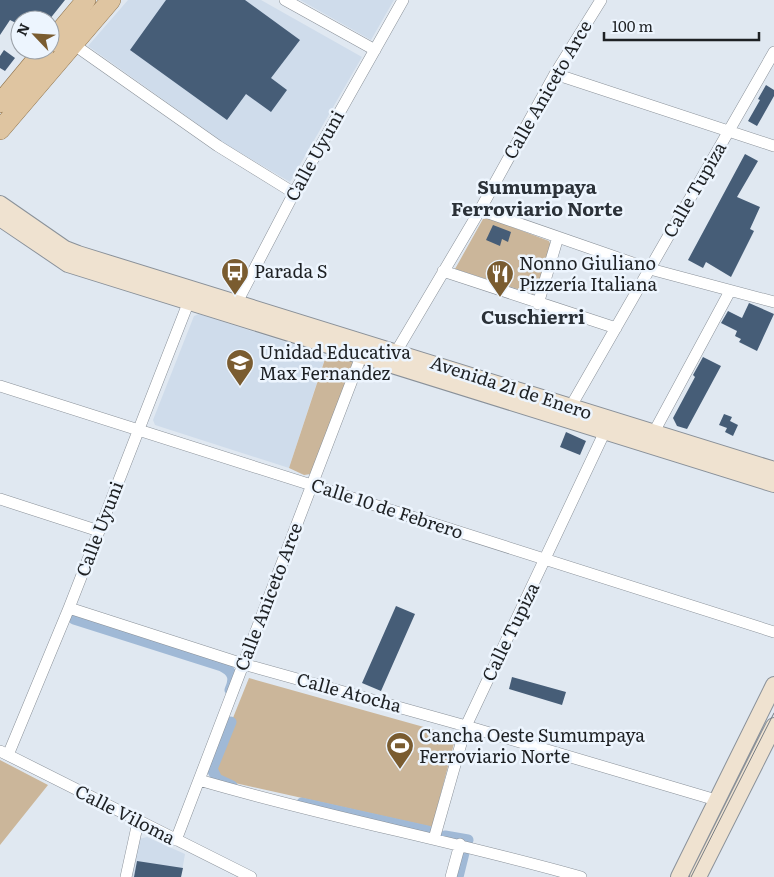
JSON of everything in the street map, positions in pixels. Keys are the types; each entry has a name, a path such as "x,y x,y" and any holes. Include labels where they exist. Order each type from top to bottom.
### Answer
{"main road":[{"path":"60,31 86,0"},
{"path":"0,130 111,0"},
{"path":"0,103 36,60"}],"street":[{"path":"285,0 375,50"},
{"name":"Calle Uyuni","path":"234,308 294,193 403,0"},
{"name":"Calle Aniceto Arce","path":"393,357 480,210 555,74 601,0"},
{"path":"73,44 218,146 294,193"},
{"name":"Calle Tupiza","path":"571,406 774,52"},
{"path":"555,74 774,146"},
{"name":"Avenida 21 de Enero","path":"0,204 65,249 362,354 393,357 571,406 608,425 654,432 774,470"},
{"path":"480,210 650,269 774,302"},
{"name":"Avenida 21 de Enero","path":"0,218 68,264 189,301 234,308 393,357 608,425 774,484"},
{"path":"538,304 558,237"},
{"path":"443,271 538,304 616,328"},
{"path":"654,432 730,291"},
{"name":"Calle Uyuni","path":"4,753 69,608 189,301"},
{"name":"Calle Aniceto Arce","path":"176,840 362,354"},
{"name":"Calle 10 de Febrero","path":"0,386 774,632"},
{"name":"Calle Tupiza","path":"434,839 466,726 608,425"},
{"path":"0,498 99,531"},
{"name":"Calle Atocha","path":"69,608 243,664 466,726 716,800"},
{"path":"678,877 774,685"},
{"path":"698,877 773,729"},
{"name":"Calle Viloma","path":"4,753 138,822 251,877"},
{"path":"199,780 247,794 460,844 577,876"},
{"path":"126,877 138,822"},
{"path":"451,877 460,844"}],"shaded area":[{"path":"128,0 261,0 362,57 290,182 224,143 88,46"},
{"path":"300,0 394,0 371,40"},
{"path":"488,218 549,241 552,248 533,294 455,269 483,219"},
{"name":"Unidad Educativa Max Fernandez","path":"199,314 326,355 289,468 155,425 153,420 194,316"},
{"path":"328,350 352,359 353,363 311,474 304,475 289,468"},
{"path":"249,678 456,736 432,827 217,779 212,770"},
{"path":"0,760 48,785 0,845"},
{"path":"147,837 185,854 181,877 131,877 139,839"}],"building":[{"path":"0,0 65,0 57,10 10,10 10,20 0,35"},
{"path":"166,0 245,0 300,40 271,78 287,90 271,112 246,94 227,120 130,50"},
{"path":"4,50 10,54 10,60 13,60 5,71 0,68 0,56"},
{"path":"766,85 774,90 774,96 757,126 748,121"},
{"path":"745,154 758,161 737,197 760,207 750,229 754,231 731,277 706,262 703,268 688,260"},
{"path":"493,225 511,232 508,242 502,239 500,246 486,240"},
{"path":"749,303 774,314 757,351 739,342 741,339 735,336 737,331 721,323 728,311 742,318"},
{"path":"703,357 721,366 687,429 677,426 673,418 695,377 693,375"},
{"path":"724,414 732,417 730,421 738,425 733,436 725,432 727,428 719,425"},
{"path":"566,432 586,441 580,455 560,447"},
{"path":"396,606 415,614 381,691 362,683"},
{"path":"512,677 566,692 562,705 509,689"},
{"path":"137,861 183,868 181,877 134,877"}],"waterway":[{"path":"74,619 222,666 231,673 233,682 230,690"},
{"path":"231,722 212,769 217,779 232,786"},
{"path":"302,803 428,831"},
{"path":"445,836 468,840"},
{"path":"458,877 464,853"}],"tram line":[{"path":"691,877 774,713"}],"place":[{"name":"Parada S","path":"235,296"},
{"name":"Nonno Giuliano Pizzería Italiana","path":"500,298"},
{"name":"Unidad Educativa Max Fernandez","path":"240,387"},
{"name":"Cancha Oeste Sumumpaya Ferroviario Norte","path":"400,770"}],"district":[{"name":"Sumumpaya Ferroviario Norte","path":"537,198"},
{"name":"Cuschierri","path":"533,317"}]}
